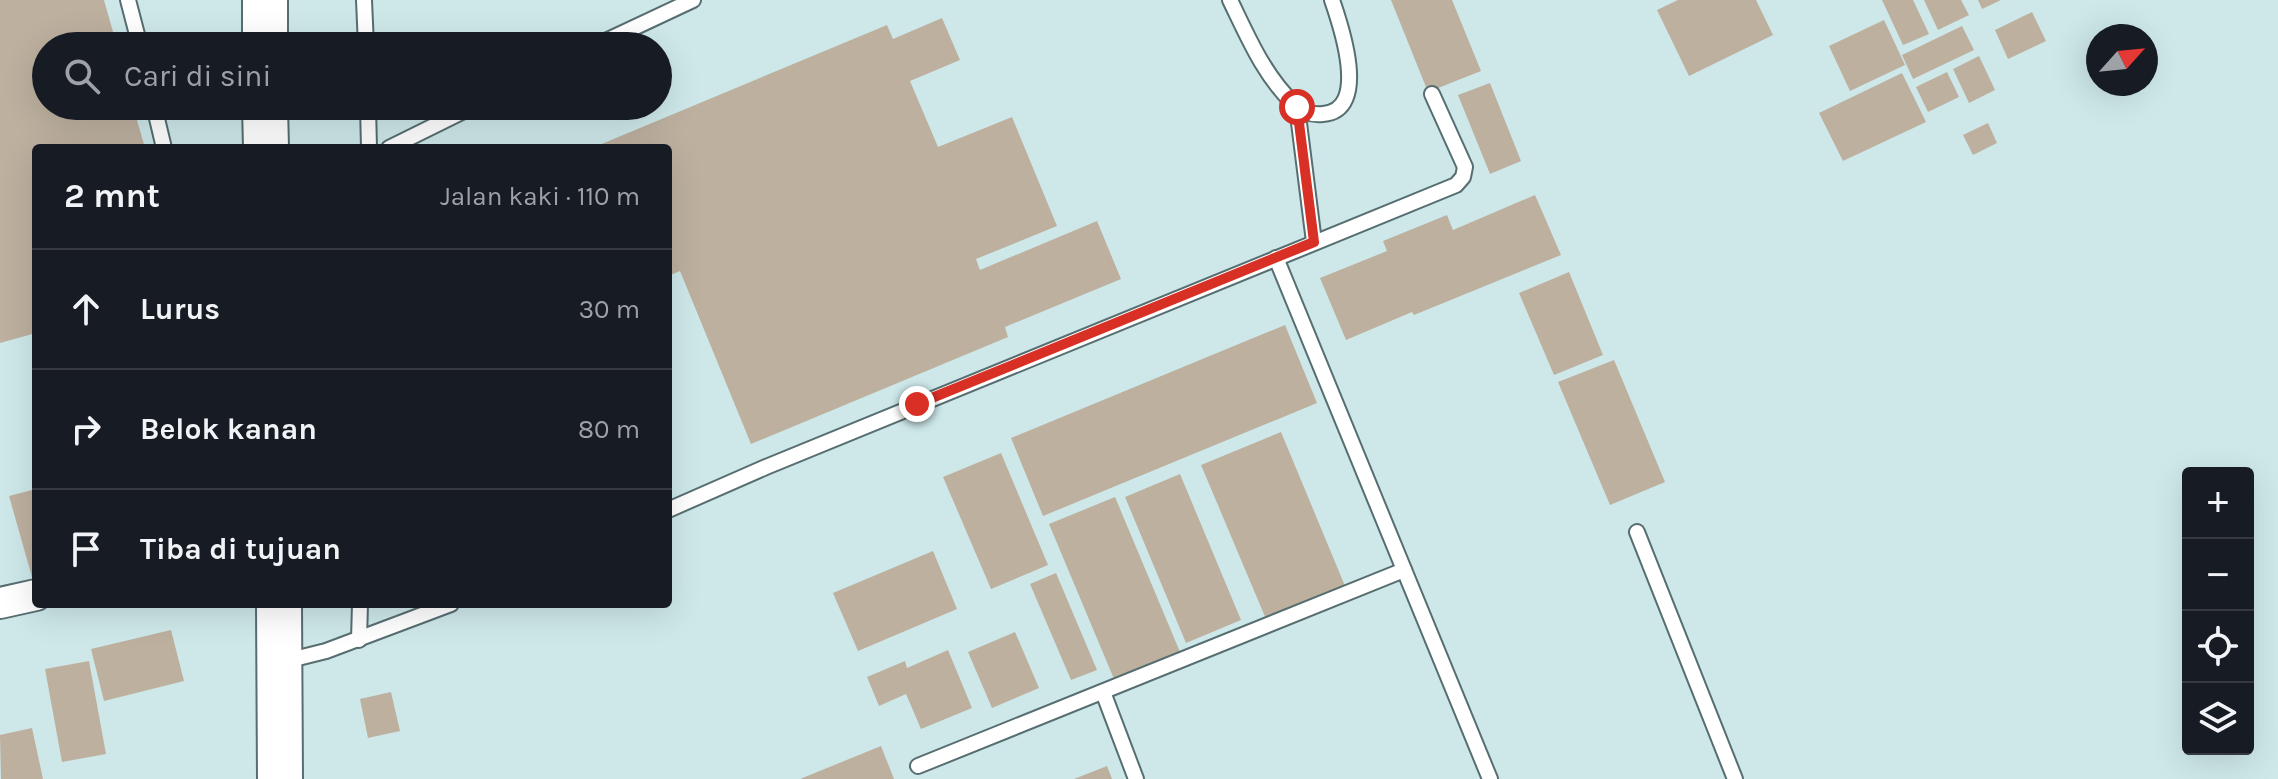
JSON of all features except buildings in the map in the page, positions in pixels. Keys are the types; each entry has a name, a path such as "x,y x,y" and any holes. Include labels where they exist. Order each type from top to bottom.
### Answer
{"highway":[{"path":"265,0 265,32"},
{"path":"265,120 266,144"},
{"path":"279,608 280,779"}],"street":[{"path":"0,603 32,596"}],"lane":[{"path":"128,0 136,32"},
{"path":"364,0 365,32"},
{"path":"625,32 693,0"},
{"path":"1230,0 1259,61 1297,107 1312,115 1330,114 1344,102 1351,87 1348,60 1332,0"},
{"path":"672,508 835,438 1456,185 1463,177 1465,167 1432,94"},
{"path":"1297,107 1314,242"},
{"path":"157,120 163,144"},
{"path":"368,120 369,144"},
{"path":"397,144 446,120"},
{"path":"1276,258 1490,779"},
{"path":"1637,532 1735,779"},
{"path":"918,766 1404,570"},
{"path":"359,640 360,608"},
{"path":"280,662 306,658 441,608"},
{"path":"1103,692 1136,779"}],"route":[{"path":"917,404 1314,242 1297,107"}]}
